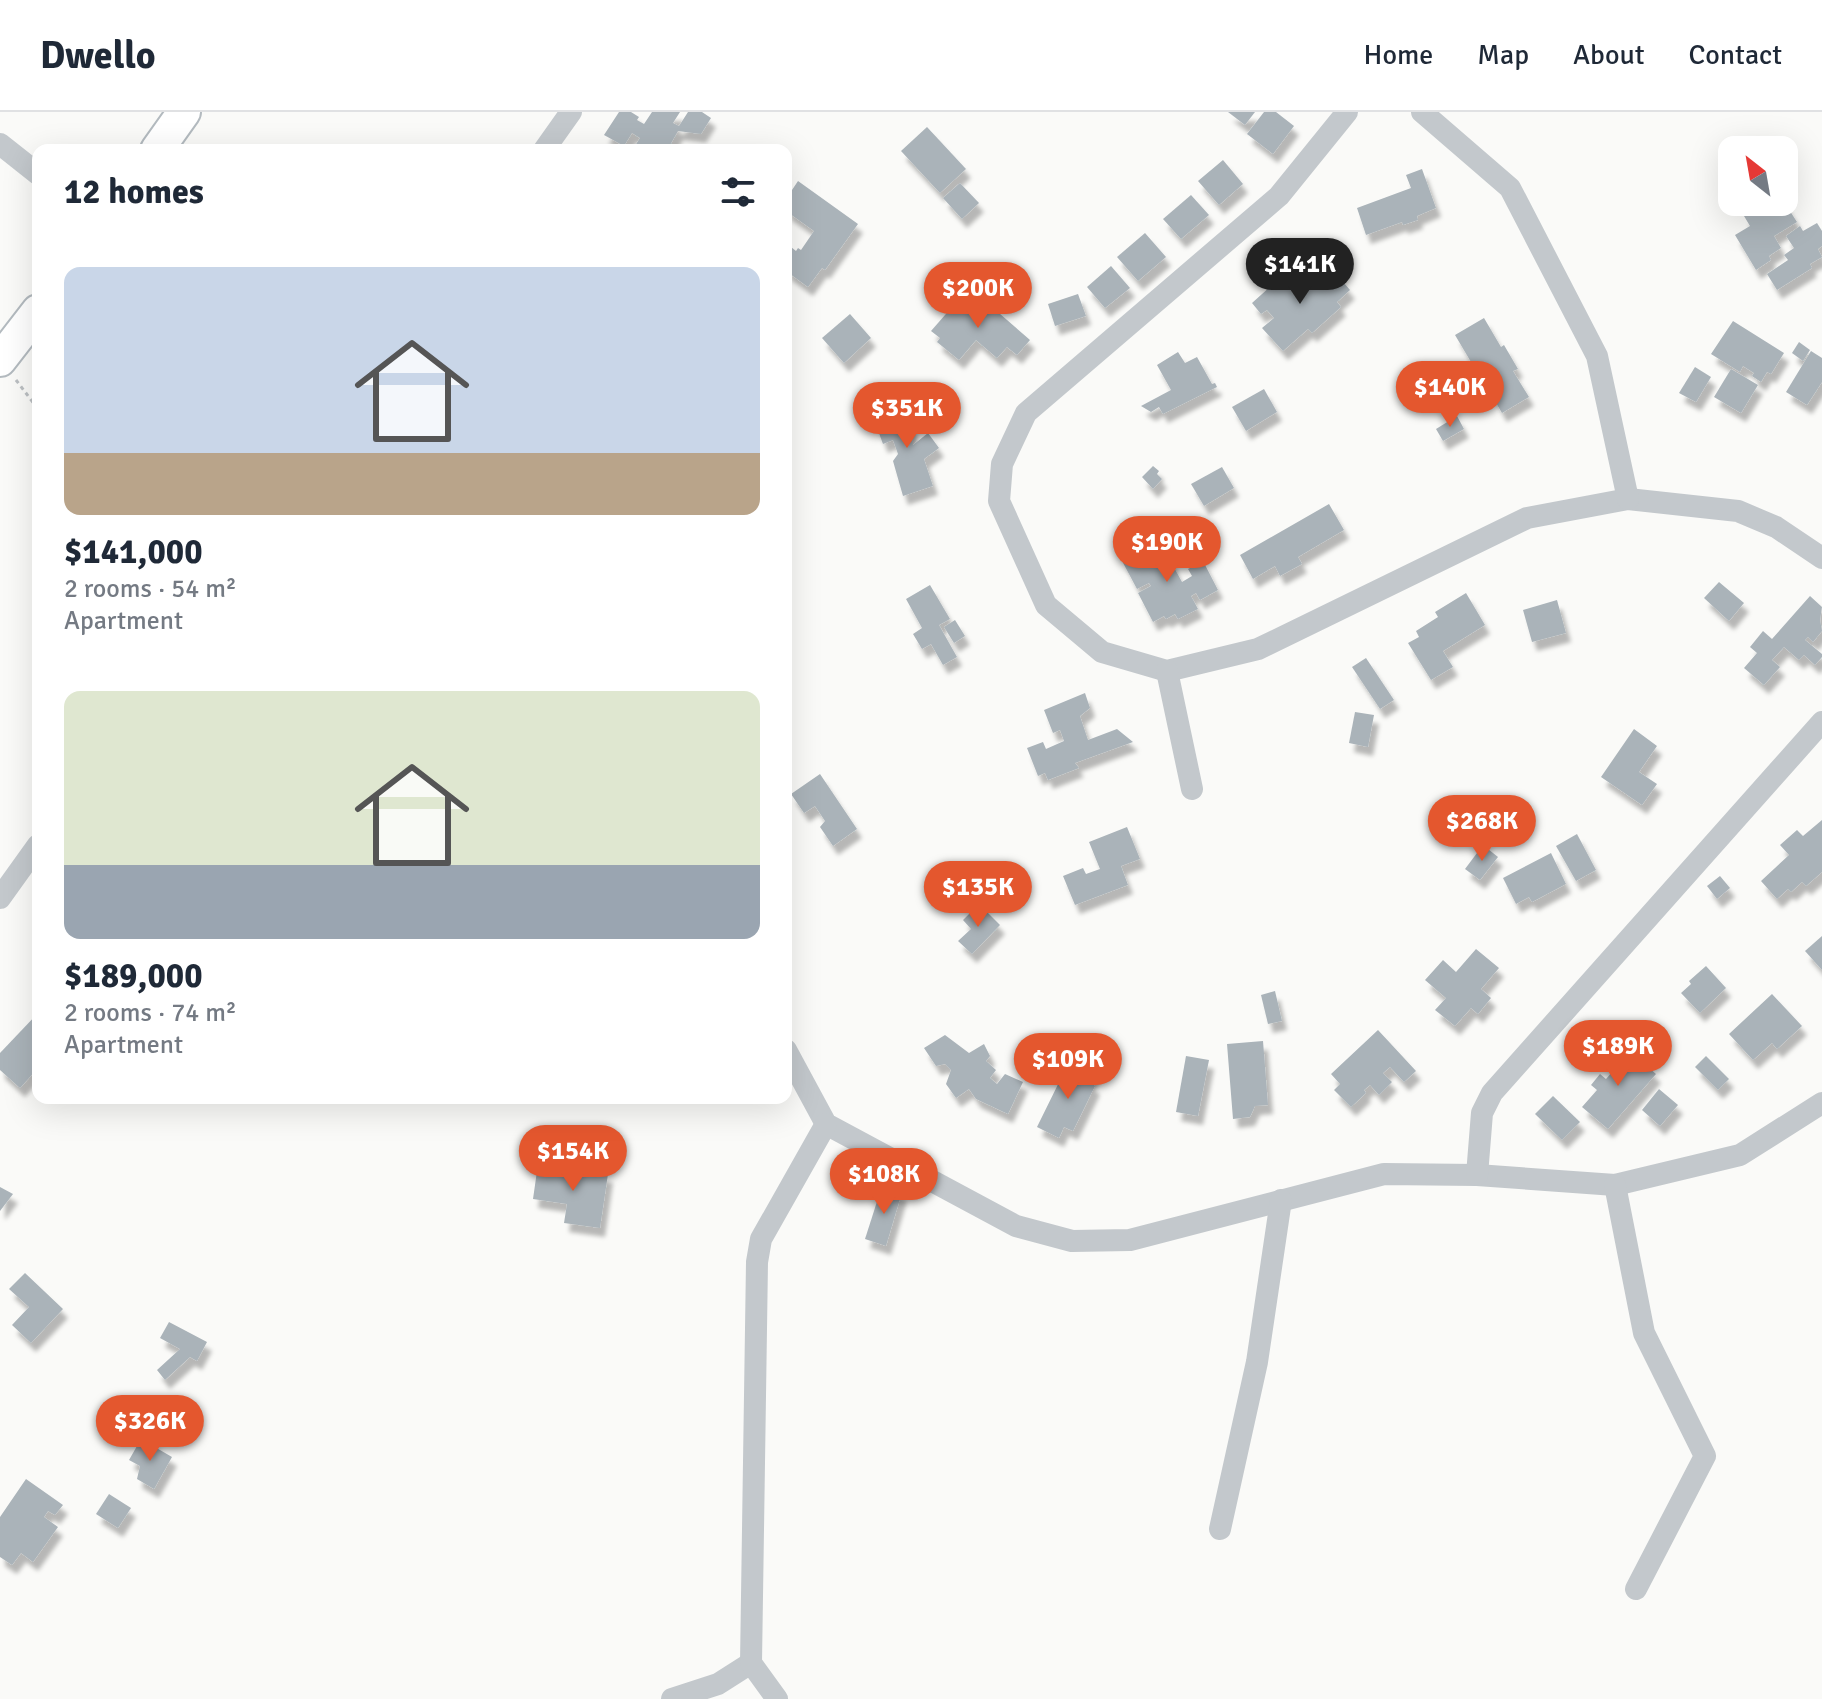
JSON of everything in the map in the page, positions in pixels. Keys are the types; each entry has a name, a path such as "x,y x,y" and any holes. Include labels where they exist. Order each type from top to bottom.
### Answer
{"street":[{"path":"161,144 184,112"},
{"path":"548,144 571,112"},
{"path":"1347,112 1279,196 1026,413 1002,464 999,501 1046,605 1102,652 1167,671 1258,649 1527,518 1628,499 1738,511 1776,527 1822,558"},
{"path":"1422,112 1510,188 1597,356 1628,499"},
{"path":"0,144 32,169"},
{"path":"0,360 32,319"},
{"path":"1167,671 1192,789"},
{"path":"1477,1175 1482,1113 1492,1093 1822,722"},
{"path":"0,898 32,853"},
{"path":"792,1061 826,1124 1016,1226 1072,1241 1130,1240 1384,1174 1477,1175 1615,1185 1740,1155 1822,1103"},
{"path":"777,1699 751,1663 757,1262 761,1239 826,1124"},
{"path":"1615,1185 1644,1333 1705,1456 1636,1589"},
{"path":"1220,1529 1257,1362 1281,1200"},
{"path":"672,1699 718,1684 751,1663"}],"path":[{"path":"0,360 32,401"}],"building":[{"path":"619,112 631,112 644,124 652,112 680,112 673,123 679,126 688,112 702,112 711,118 701,134 678,131 671,144 636,144 640,138 632,133 625,144 620,144 604,135"},
{"path":"1228,112 1255,112 1245,125"},
{"path":"1264,112 1276,112 1294,126 1273,154 1247,134"},
{"path":"927,127 966,169 940,193 901,151"},
{"path":"1223,160 1243,184 1219,205 1198,181"},
{"path":"1422,169 1436,208 1417,216 1418,220 1403,225 1402,222 1366,235 1357,208 1411,188 1406,175"},
{"path":"798,181 858,224 825,270 822,268 808,287 792,275 792,248 801,250 814,231 792,215 792,190"},
{"path":"960,183 979,203 962,219 943,198"},
{"path":"1191,195 1209,215 1181,239 1163,219"},
{"path":"1744,216 1793,216 1797,222 1774,236 1781,248 1769,256 1771,260 1756,270 1735,235 1750,226"},
{"path":"1817,223 1822,231 1822,246 1818,249 1822,257 1810,264 1812,268 1777,290 1767,274 1788,260 1784,255 1794,248 1786,236 1800,226 1803,231"},
{"path":"1145,233 1166,257 1138,281 1117,257"},
{"path":"1111,266 1130,288 1105,308 1087,287"},
{"path":"1331,268 1350,290 1337,302 1341,307 1312,333 1308,329 1283,351 1262,328 1274,318 1267,310 1261,314 1252,303 1282,276 1293,289 1312,272 1318,279"},
{"path":"977,294 1030,340 1017,355 1007,347 997,358 976,340 959,360 937,342 940,338 931,331 952,307 960,314"},
{"path":"1078,294 1086,316 1055,326 1048,304"},
{"path":"850,314 871,338 844,363 822,338"},
{"path":"1484,318 1518,369 1513,371 1529,397 1502,413 1491,394 1487,396 1455,335"},
{"path":"1733,321 1784,353 1771,374 1767,372 1761,382 1743,366 1740,372 1711,354"},
{"path":"1799,342 1810,350 1803,361 1792,353"},
{"path":"1811,351 1822,358 1822,382 1807,405 1786,392"},
{"path":"1178,352 1185,363 1197,357 1212,384 1215,383 1217,387 1163,414 1159,407 1151,412 1141,406 1171,390 1157,365"},
{"path":"1695,367 1711,377 1696,402 1679,393"},
{"path":"1731,369 1758,385 1741,413 1714,397"},
{"path":"1264,389 1277,412 1246,431 1232,407"},
{"path":"903,405 912,429 913,445 928,433 939,448 924,459 933,486 903,496 893,461 898,454 893,440 883,444 873,417"},
{"path":"1457,416 1464,429 1443,441 1436,429"},
{"path":"1153,466 1162,479 1153,489 1142,477"},
{"path":"1222,467 1234,488 1204,506 1191,484"},
{"path":"1329,504 1344,530 1298,557 1302,564 1280,576 1275,566 1253,579 1240,555"},
{"path":"1155,547 1160,556 1166,553 1182,582 1192,576 1188,569 1203,561 1218,590 1200,600 1196,593 1191,596 1198,609 1178,619 1175,614 1153,622 1138,593 1151,586 1149,583 1137,589 1121,559 1138,550 1140,555"},
{"path":"1719,582 1744,603 1729,621 1704,598"},
{"path":"930,585 950,619 939,625 957,657 943,665 931,644 922,649 913,634 922,628 906,599"},
{"path":"1466,593 1485,625 1443,651 1453,667 1431,680 1408,643 1419,637 1416,631 1438,617 1435,612"},
{"path":"1810,596 1822,607 1822,631 1813,642 1808,637 1805,640 1822,657 1815,665 1804,655 1799,660 1784,647 1772,660 1780,667 1764,685 1744,668 1757,653 1750,647 1763,631 1772,639"},
{"path":"1557,600 1566,633 1532,642 1523,610"},
{"path":"955,620 965,636 954,643 944,627"},
{"path":"1366,658 1394,700 1380,709 1352,667"},
{"path":"1085,693 1090,708 1080,716 1088,740 1117,729 1133,742 1075,763 1079,768 1048,780 1045,773 1038,776 1027,748 1043,742 1046,749 1064,741 1060,730 1053,733 1044,710"},
{"path":"1355,712 1374,715 1368,747 1349,743"},
{"path":"1634,729 1657,746 1639,772 1657,784 1642,805 1601,777"},
{"path":"820,774 857,829 833,846 820,827 825,821 815,806 804,813 792,793"},
{"path":"1822,820 1822,872 1806,886 1802,882 1777,899 1761,881 1789,855 1780,845 1797,830 1803,836"},
{"path":"1127,827 1140,859 1121,866 1128,885 1075,905 1063,876 1083,868 1086,874 1100,869 1089,842"},
{"path":"1577,834 1596,870 1576,881 1556,846"},
{"path":"1483,845 1498,857 1480,880 1465,869"},
{"path":"1551,853 1566,884 1532,902 1529,897 1516,904 1503,878"},
{"path":"1720,876 1730,888 1717,899 1707,886"},
{"path":"984,909 1000,925 972,954 958,941 971,929 963,920 973,910"},
{"path":"1822,936 1822,970 1805,951"},
{"path":"1476,949 1499,968 1481,989 1491,998 1478,1014 1471,1008 1455,1026 1435,1010 1446,998 1425,980 1443,960 1456,972"},
{"path":"1706,966 1726,988 1700,1013 1681,993"},
{"path":"1275,991 1282,1021 1268,1024 1261,995"},
{"path":"1772,994 1802,1026 1777,1049 1772,1043 1753,1060 1729,1034"},
{"path":"32,1019 32,1075 20,1088 0,1070 0,1053"},
{"path":"1378,1030 1416,1071 1404,1082 1390,1067 1383,1073 1392,1082 1379,1095 1370,1085 1351,1107 1334,1090 1340,1084 1331,1074"},
{"path":"945,1035 969,1053 984,1044 990,1056 986,1061 996,1070 990,1078 997,1084 1005,1074 1023,1082 1008,1114 976,1099 969,1089 956,1098 946,1084 951,1070 945,1064 936,1066 924,1048"},
{"path":"1263,1041 1268,1105 1255,1106 1250,1117 1233,1119 1227,1044"},
{"path":"1624,1046 1656,1074 1608,1129 1582,1107 1597,1090 1591,1085 1600,1074 1606,1079 1613,1071 1607,1065"},
{"path":"1186,1056 1209,1060 1198,1116 1176,1112"},
{"path":"1706,1056 1729,1079 1718,1090 1695,1067"},
{"path":"1069,1062 1095,1075 1089,1081 1095,1086 1073,1131 1064,1127 1059,1138 1037,1127"},
{"path":"1659,1089 1678,1105 1660,1126 1642,1110"},
{"path":"1553,1096 1580,1122 1562,1140 1535,1114"},
{"path":"538,1164 608,1174 600,1228 564,1223 567,1204 533,1199"},
{"path":"882,1186 902,1192 886,1246 865,1239"},
{"path":"0,1187 13,1194 0,1211"},
{"path":"25,1273 63,1309 31,1343 12,1325 29,1307 9,1289"},
{"path":"169,1322 207,1342 197,1361 190,1357 165,1380 157,1370 180,1349 160,1338"},
{"path":"141,1439 172,1457 154,1489 137,1479 140,1466 129,1460"},
{"path":"26,1479 63,1505 55,1515 48,1511 44,1517 58,1527 33,1562 21,1553 12,1565 0,1557 0,1517"},
{"path":"109,1494 131,1508 118,1528 96,1514"}]}
